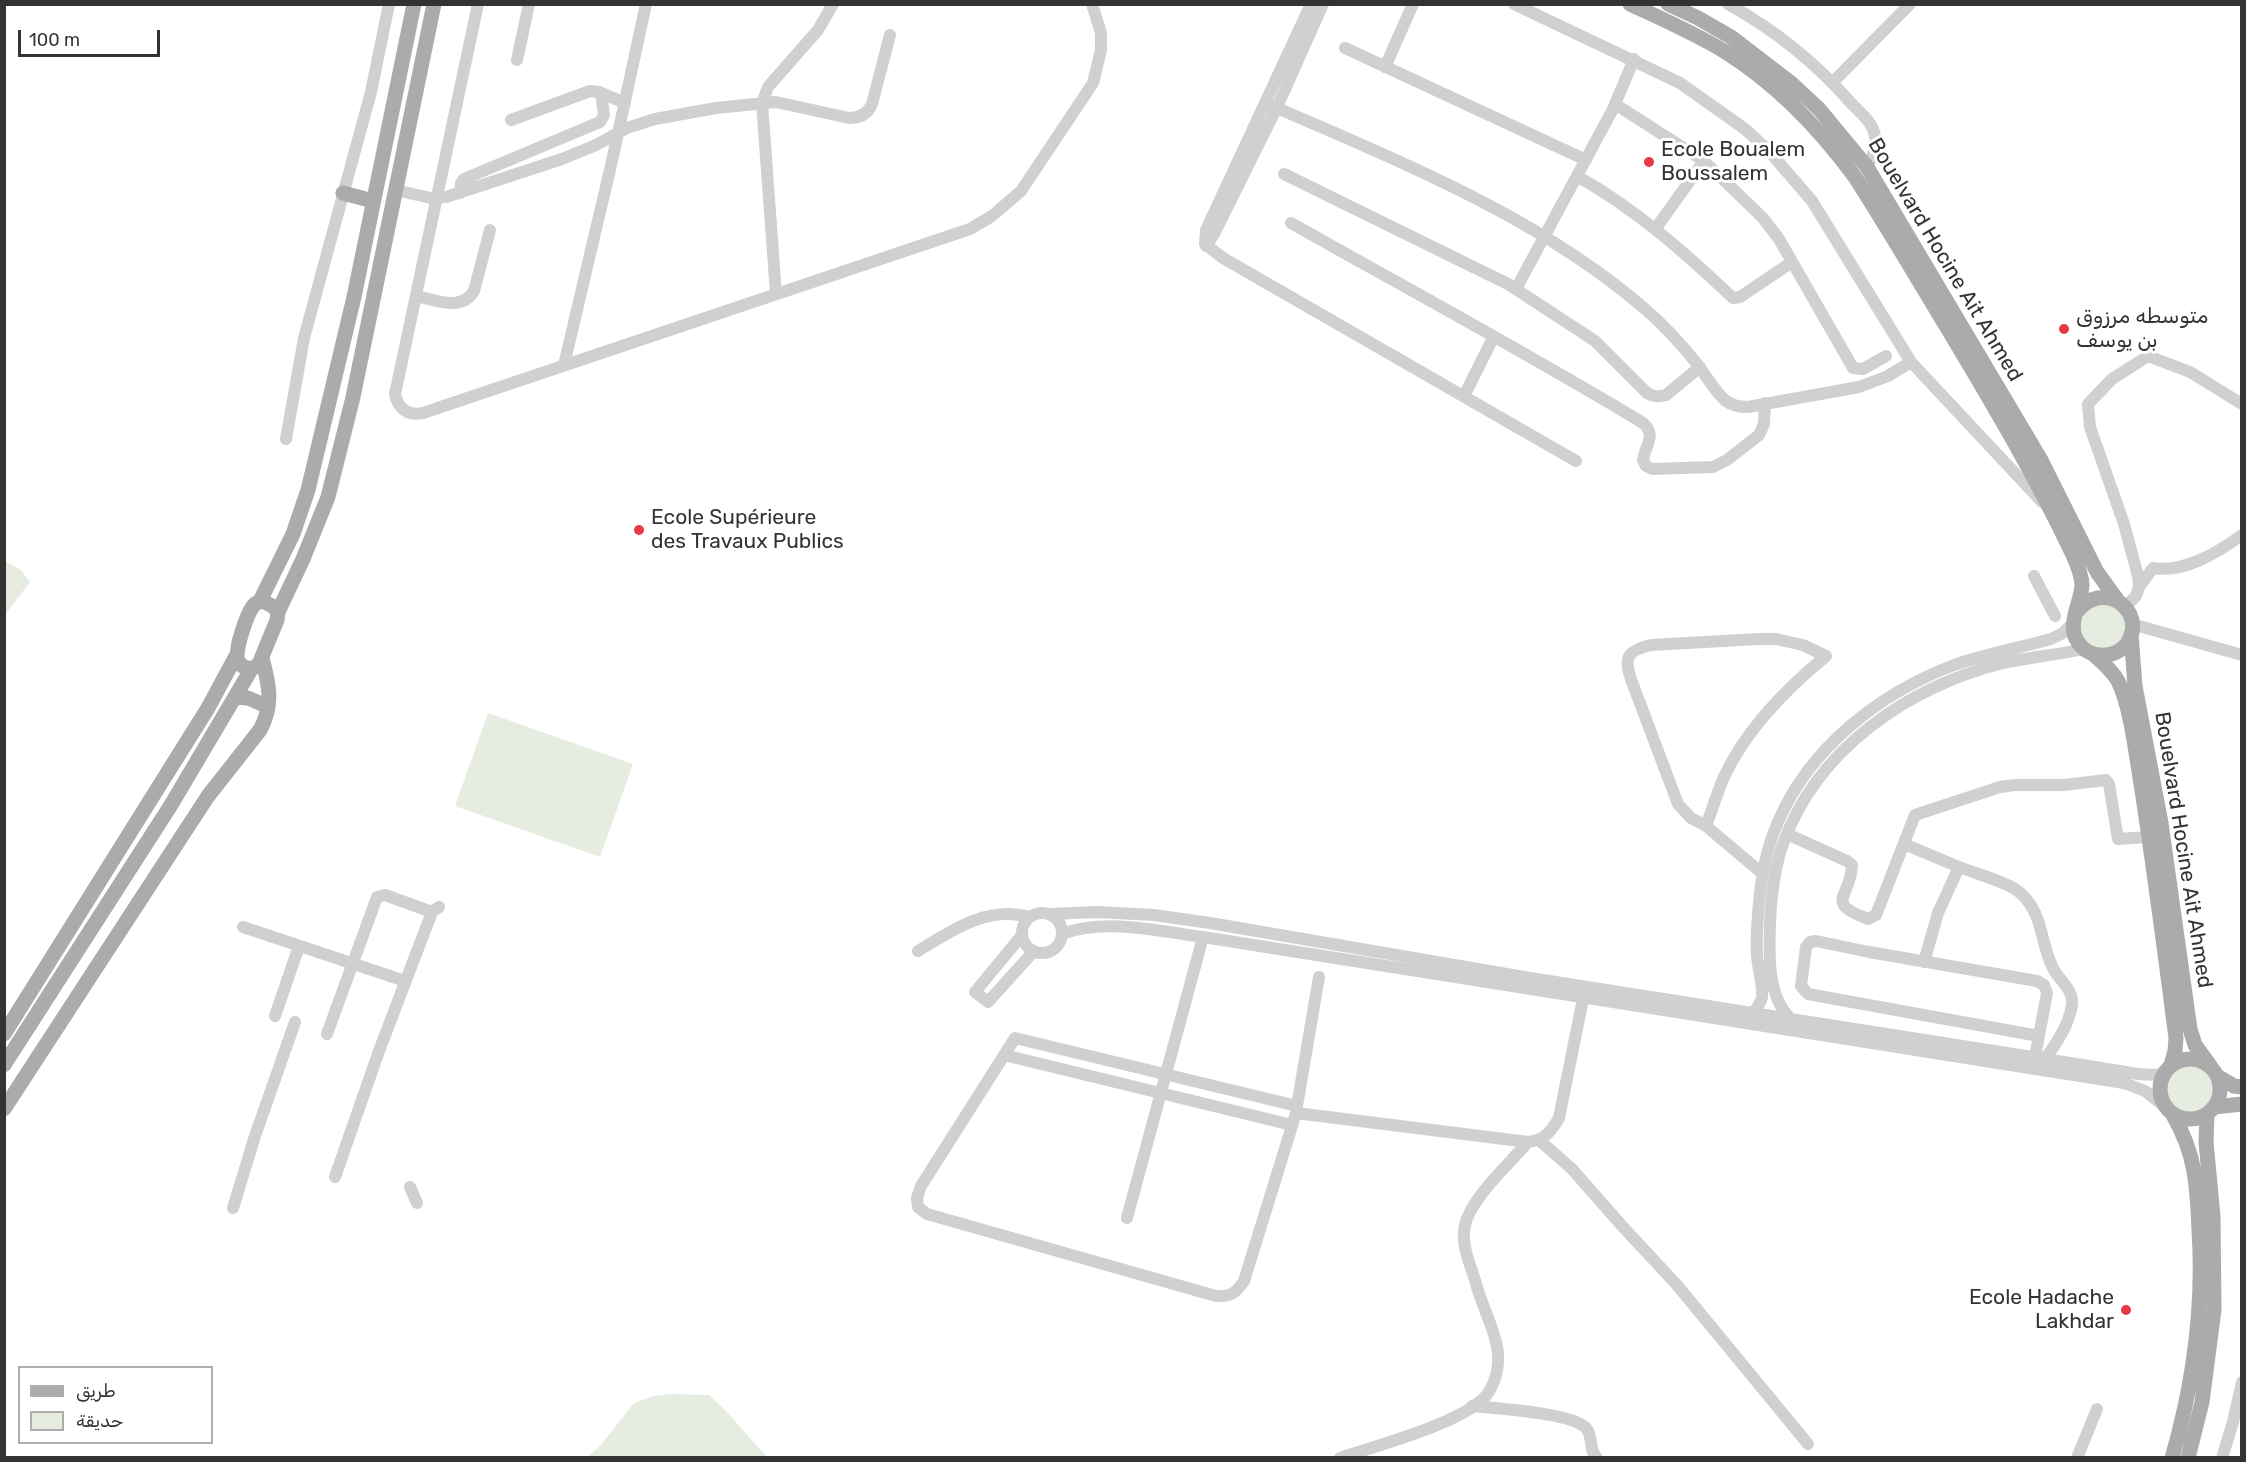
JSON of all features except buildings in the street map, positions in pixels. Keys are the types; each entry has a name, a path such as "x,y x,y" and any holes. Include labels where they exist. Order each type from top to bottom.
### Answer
{"main road":[{"path":"4,1034 208,708 236,656 251,610 260,601 293,534 308,490 354,297 414,4"},
{"path":"4,1065 158,825 256,665 303,560 328,497 353,397 434,4"},
{"path":"1630,4 1692,33 1754,71 1783,94 1833,148 1880,216 2015,441 2055,516 2078,566 2082,582 2074,633 2078,642 2109,668 2118,681 2123,695 2149,837 2176,1038 2175,1051 2160,1083 2160,1094 2187,1140 2197,1192 2202,1284 2200,1315 2193,1371 2184,1416 2172,1458"},
{"name":"Bouelvard Hocine Ait Ahmed","path":"1668,4 1731,37 1769,65 1819,109 1867,167 2042,460 2097,572 2121,604"},
{"path":"343,193 373,201"},
{"path":"2075,618 2082,605 2090,599 2109,597 2121,604 2130,615 2132,629 2127,642 2113,654 2103,656 2089,652"},
{"path":"260,601 269,603 278,612"},
{"name":"Bouelvard Hocine Ait Ahmed","path":"2132,629 2135,686 2161,823 2190,1029 2195,1045 2214,1072"},
{"path":"236,656 240,665 256,665"},
{"path":"4,1109 208,796 260,730 265,710 269,706 270,691 256,665"},
{"path":"236,697 248,698 265,710"},
{"path":"2167,1069 2180,1060 2202,1061 2234,1086 2241,1087"},
{"path":"2188,1458 2202,1402 2214,1310 2213,1216 2206,1142 2211,1110 2220,1092 2214,1072"},
{"path":"2168,1110 2190,1120 2211,1110 2241,1104"}],"street":[{"path":"286,439 304,338 371,92 389,4"},
{"path":"478,4 395,394 399,406 404,411 416,414 970,229 992,216 1021,191 1093,83 1101,50 1101,33 1092,4"},
{"path":"517,60 529,4"},
{"path":"564,365 619,132 646,4"},
{"path":"776,294 762,103 768,87 818,30 833,4"},
{"path":"1311,4 1271,105 1214,234 1206,246 1233,264 1576,461"},
{"path":"1271,105 1323,4"},
{"path":"1385,67 1413,4"},
{"path":"1514,4 1680,82 1753,136 1792,175 1830,229 1911,362 2055,516"},
{"path":"1728,4 1775,33 1833,82 1870,123 1875,137 1874,152 1867,167"},
{"path":"1833,82 1910,4"},
{"path":"395,190 436,198 460,193 562,159 596,145 619,132 655,119 716,108 783,102 849,118 864,115 872,104 890,35"},
{"path":"1345,48 1586,160"},
{"path":"1516,289 1615,104 1634,59"},
{"path":"512,120 595,91 625,103"},
{"path":"460,193 464,179 600,122 604,115 602,93"},
{"path":"1615,104 1704,161 1764,218 1779,239 1853,368 1863,369 1886,356"},
{"path":"1271,105 1387,156 1545,235 1640,304 1675,338 1730,404 1742,407 1859,387 1887,376 1911,362"},
{"path":"1656,228 1704,161"},
{"path":"1284,174 1516,289 1595,341 1652,396 1666,395 1700,367"},
{"path":"1577,176 1623,204 1656,228 1735,299 1792,262"},
{"path":"1291,223 1493,338 1572,380 1646,426 1650,432 1650,440 1643,460 1646,466 1652,469 1713,467 1727,460 1759,435 1764,424 1764,403"},
{"path":"416,296 454,303 468,299 474,291 490,230"},
{"path":"1464,396 1493,338"},
{"path":"2139,587 2124,524 2090,427 2088,404 2112,379 2148,356 2190,372 2241,404"},
{"path":"2121,604 2136,596 2139,587 2153,568 2174,569 2208,555 2241,535"},
{"path":"1753,1013 1762,998 1757,956 1757,925 1763,874 1778,822 1790,796 1808,770 1831,744 1896,691 1956,665 2051,639 2063,633 2075,618 2060,614 2052,621 2034,576"},
{"path":"2132,629 2241,655"},
{"path":"1706,826 1724,778 1740,749 1783,694 1826,656 1790,642 1759,639 1651,645 1634,650 1626,665 1678,804 1691,818 1706,826 1763,874"},
{"path":"1791,1019 1776,1000 1769,936 1771,904 1775,874 1787,834 1814,783 1835,758 1886,714 1952,679 2002,663 2089,652"},
{"path":"1787,834 1852,865 1842,900 1844,907 1847,911 1868,919 1876,915 1914,815 2000,787 2064,785 2106,780 2109,784 2118,839 2149,837"},
{"path":"1904,844 2017,890 2035,912 2041,926 2048,959 2055,972 2068,987 2073,1004 2056,1044 2040,1058"},
{"path":"1924,962 1938,913 1959,867"},
{"path":"327,1034 377,897 385,896 435,909 405,981 335,1177"},
{"path":"1034,951 988,1002 975,992 1022,935 1025,922 1030,917 1043,913 1097,912 1154,915 2138,1074 2156,1075 2167,1069"},
{"path":"918,951 977,918 1016,913 1030,917"},
{"path":"1022,935 1024,942 1034,951 1052,950 1062,934 1059,922 1050,914"},
{"path":"243,927 405,981"},
{"path":"1062,934 1089,927 1156,931 1203,937 2124,1083 2145,1091 2168,1110"},
{"path":"1127,1218 1203,937"},
{"path":"2039,1036 1808,994 1801,986 1806,947 1810,942 1816,941 2037,981 2044,985 2047,993 2039,1036 2040,1058"},
{"path":"275,1016 299,946"},
{"path":"1295,1115 1165,1075 1015,1038 921,1186 917,1198 918,1207 927,1214 1216,1296 1236,1293 1244,1281 1295,1115 1319,977"},
{"path":"1340,1458 1435,1425 1458,1415 1484,1398 1495,1377 1499,1360 1494,1336 1482,1305 1464,1240 1465,1225 1470,1210 1479,1197 1533,1141 1548,1134 1560,1118 1583,999"},
{"path":"233,1208 255,1136 295,1022"},
{"path":"1004,1055 1161,1092 1295,1115 1533,1141 1572,1169 1677,1285 1808,1444"},
{"path":"410,1186 417,1203"},
{"path":"2222,1458 2237,1423 2241,1382"},
{"path":"1472,1406 1544,1415 1582,1424 1589,1432 1592,1452 1598,1458"},
{"path":"2077,1458 2097,1409"}],"green space":[{"path":"5,561 21,570 30,582 5,615"},
{"path":"2103,604 2112,605 2119,610 2124,617 2124,635 2119,642 2112,647 2103,648 2094,647 2087,642 2082,635 2081,626 2082,617 2087,610 2094,605"},
{"path":"488,713 633,764 600,857 455,806"},
{"path":"2188,1065 2205,1072 2212,1089 2205,1106 2188,1113 2171,1106 2164,1089 2171,1072"},
{"path":"709,1395 767,1457 587,1457 600,1446 634,1403 654,1396"}],"place":[{"name":"Ecole Boualem Boussalem","path":"1649,162"},
{"name":"متوسطه مرزوق بن يوسف","path":"2064,329"},
{"name":"Ecole Supérieure des Travaux Publics","path":"639,530"},
{"name":"Ecole Hadache Lakhdar","path":"2126,1310"}]}
